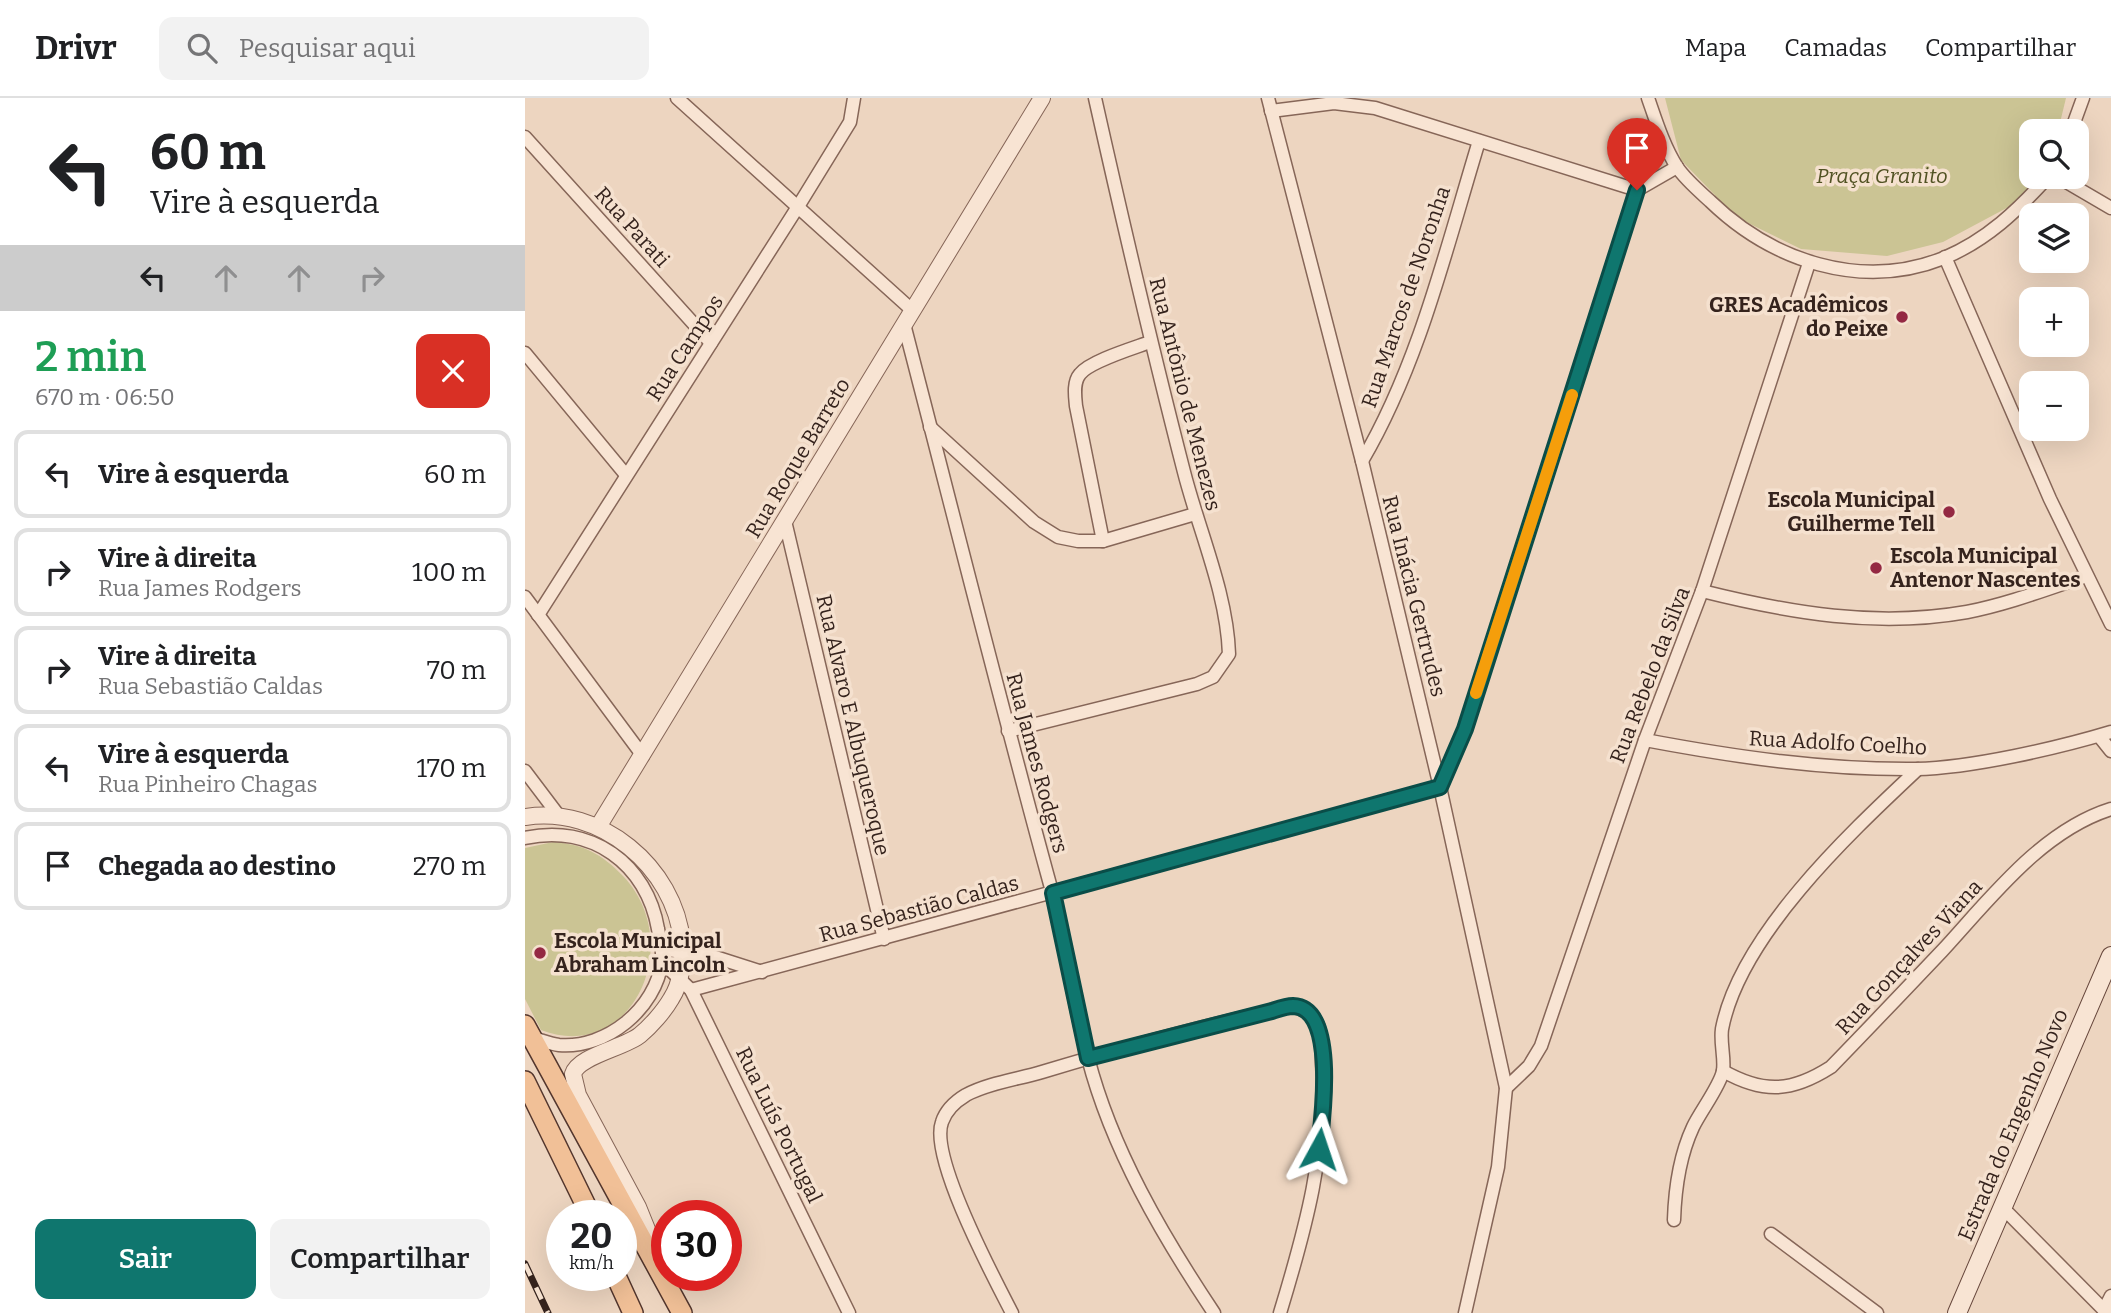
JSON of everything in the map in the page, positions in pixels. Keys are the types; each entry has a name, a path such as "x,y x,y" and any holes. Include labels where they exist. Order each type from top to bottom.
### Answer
{"main road":[{"name":"Estrada do Engenho Novo","path":"1957,1313 2111,956"},
{"path":"529,1031 651,1255"},
{"path":"525,1081 583,1200"},
{"path":"623,1291 633,1313"},
{"path":"670,1291 682,1313"}],"street":[{"path":"677,98 799,205 908,317"},
{"name":"Rua Campos","path":"538,615 850,122 854,98"},
{"name":"Rua Roque Barreto","path":"595,834 1042,98"},
{"name":"Rua Antônio de Menezes","path":"1008,731 1197,684 1213,677 1229,654 1218,591 1150,342 1094,98"},
{"path":"1648,98 1677,167 1726,216 1751,235 1809,263 1836,269 1889,272 1945,257 1984,237 2007,219 2036,189"},
{"path":"2075,119 2083,98"},
{"path":"1270,104 1334,103 1375,108 1637,190"},
{"name":"Rua Inácia Gertrudes","path":"1270,104 1362,461 1440,787 1506,1088 1498,1167 1465,1313"},
{"name":"Rua Parati","path":"525,137 711,342"},
{"name":"Rua Marcos de Noronha","path":"1362,461 1389,413 1412,355 1479,141"},
{"path":"1440,787 1465,729 1637,190 1677,167"},
{"path":"2079,189 2111,208"},
{"path":"1945,257 2086,576 2111,624"},
{"name":"Rua Rebelo da Silva","path":"1506,1088 1529,1066 1541,1046 1645,740 1702,591 1809,263"},
{"name":"Rua James Rodgers","path":"908,317 929,426 1053,893 1088,1058 1107,1118 1136,1180 1177,1257 1214,1313"},
{"path":"1103,541 1076,406 1075,388 1079,374 1091,366 1150,342"},
{"path":"525,353 626,475"},
{"path":"929,426 1034,522 1058,537 1078,541 1103,541 1195,514"},
{"name":"Rua Alvaro E Albuqueroque","path":"785,521 884,939"},
{"path":"1702,591 1786,611 1847,619 1907,619 1968,612 2086,576"},
{"path":"525,597 643,756"},
{"path":"2105,734 2111,751"},
{"name":"Rua Adolfo Coelho","path":"1645,740 1736,757 1797,764 1918,769 1996,757 2105,734"},
{"path":"1674,1220 1676,1185 1681,1161 1693,1128 1723,1071 1720,1052 1722,1028 1731,1001 1766,937 1815,873 1859,824 1918,769"},
{"path":"525,771 559,816 631,848 662,884 680,926 686,984 641,1034 622,1046 579,1063 573,1074 578,1095 651,1238"},
{"name":"Rua Sebastião Caldas","path":"686,984 762,972 1440,787"},
{"name":"Rua Gonçalves Viana","path":"1723,1071 1746,1084 1775,1088 1807,1082 1831,1067 2000,889 2061,833 2111,809"},
{"path":"525,817 559,816"},
{"path":"525,838 595,834 646,887 654,907 662,955 652,991 624,1025 600,1038 580,1044 557,1045 529,1031"},
{"path":"662,955 683,952 730,961 762,972"},
{"name":"Rua Luís Portugal","path":"662,955 686,984 849,1313"},
{"path":"1012,1313 964,1213 940,1140 941,1123 949,1108 967,1094 1088,1058 1293,1006 1313,1017 1318,1026 1324,1091 1319,1149 1306,1225 1280,1313"},
{"path":"2001,1206 2106,1311 2111,1296"},
{"path":"1772,1234 1877,1313"}],"green space":[{"name":"Praça Granito","path":"1665,98 2066,98 2061,119 2019,119 2019,189 2027,189 2016,203 1943,242 1887,256 1801,249 1736,217 1681,160"},
{"path":"553,842 583,848 600,856 615,868 642,903 650,933 649,963 640,991 624,1014 601,1030 573,1036 541,1030 525,999 525,848"}],"railway":[{"path":"525,1264 548,1313"}],"slow traffic":[{"path":"1476,693 1572,395"}],"place":[{"name":"GRES Acadêmicos do Peixe","path":"1902,317"},
{"name":"Escola Municipal Guilherme Tell","path":"1949,512"},
{"name":"Escola Municipal Antenor Nascentes","path":"1876,568"},
{"name":"Escola Municipal Abraham Lincoln","path":"540,953"}],"route":[{"path":"1319,1149 1324,1091 1321,1044 1318,1026 1313,1017 1304,1010 1293,1006 1088,1058 1053,893 1440,787 1451,768 1465,729 1637,190"}]}
